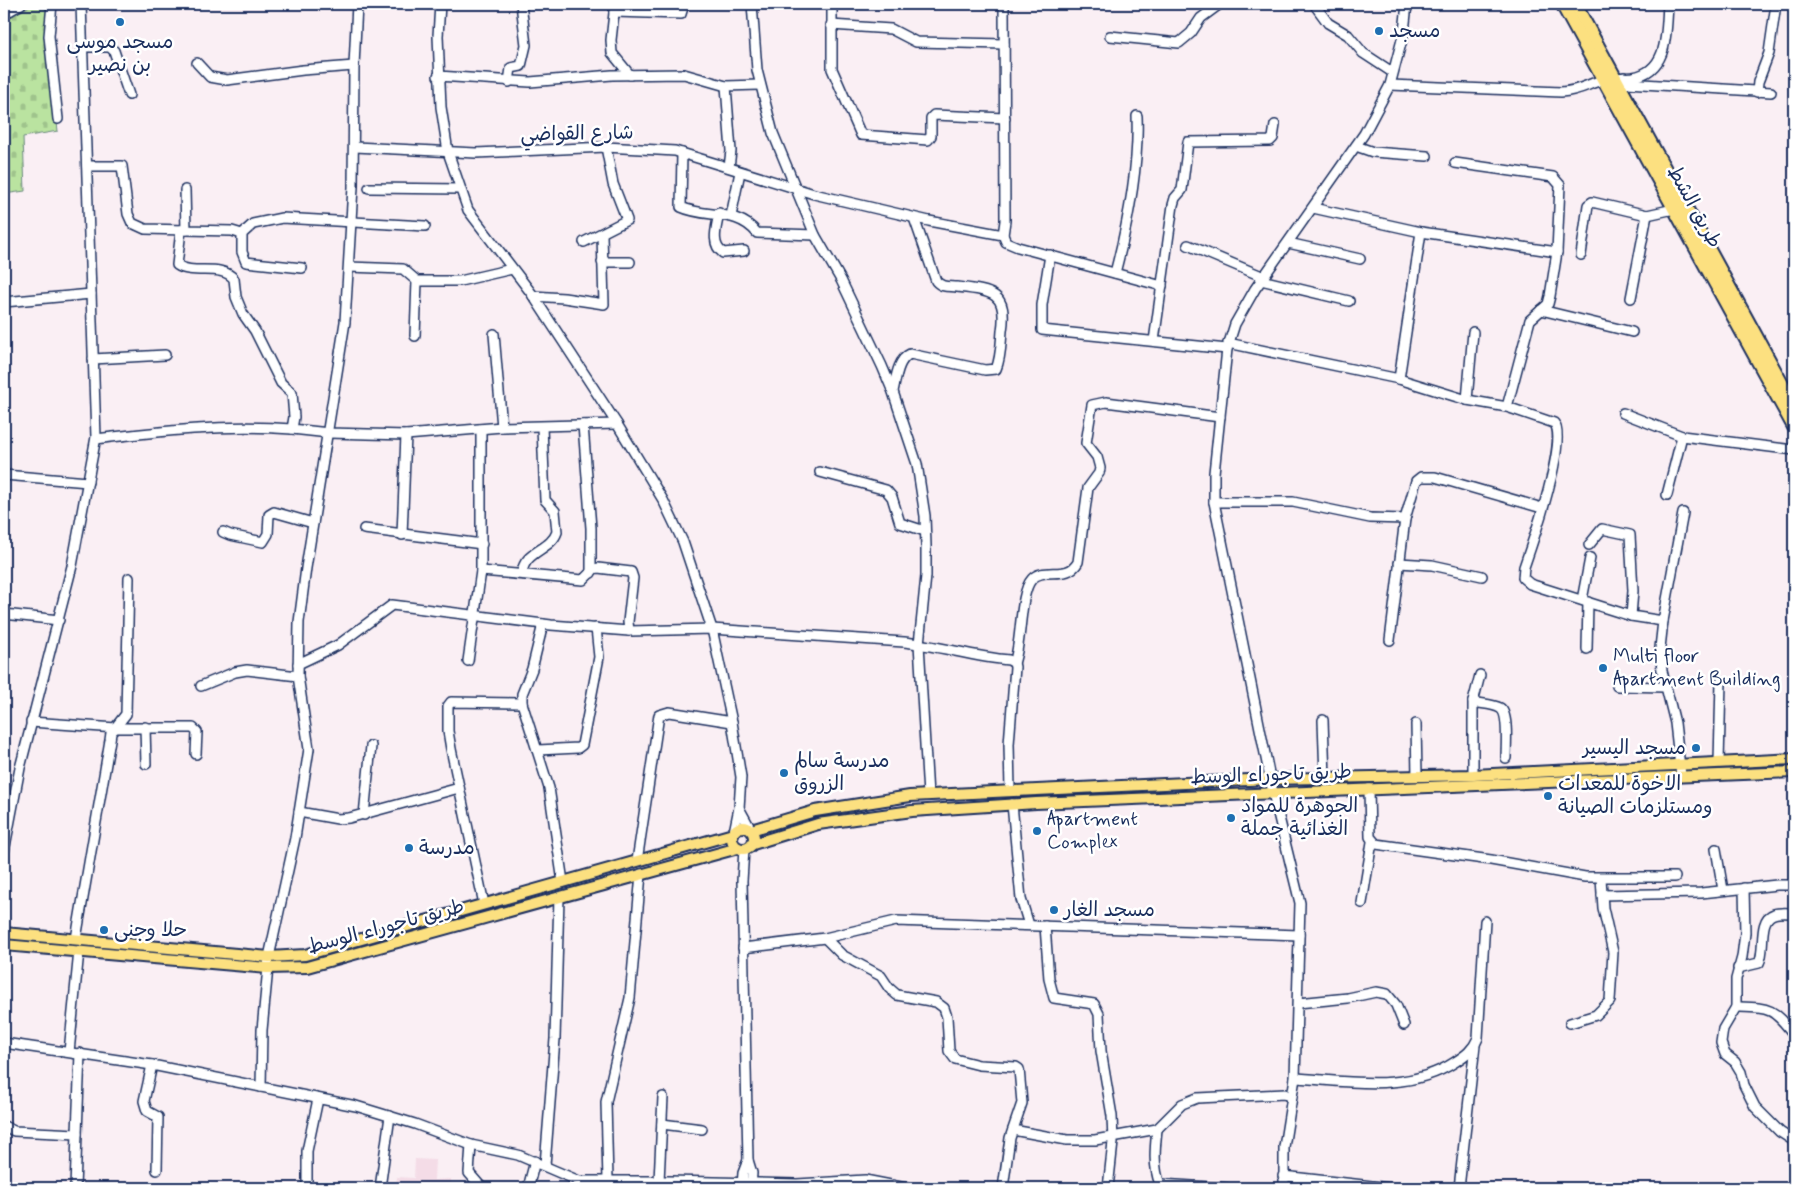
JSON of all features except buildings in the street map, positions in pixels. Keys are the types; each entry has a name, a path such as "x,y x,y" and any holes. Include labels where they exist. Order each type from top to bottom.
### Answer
{"highway":[{"name":"طريق الشط","path":"1562,4 1614,78 1674,209 1794,427"},
{"name":"طريق الشط","path":"1574,4 1794,406"}],"main road":[{"path":"4,933 269,957 305,955 733,833 741,827 751,829 815,811 928,795 1270,779 1473,775 1794,759"},
{"name":"طريق تاجوراء الوسط","path":"753,844 818,824 912,811 1012,804 1794,772"},
{"path":"733,833 732,842 741,849 753,844 755,836 751,829"},
{"name":"طريق تاجوراء الوسط","path":"4,945 268,968 307,967 335,961 642,874 741,849"}],"street":[{"path":"4,14 21,4"},
{"path":"52,4 49,36 58,119"},
{"path":"4,852 31,722 72,566 96,439 81,4"},
{"path":"261,1087 262,1030 269,957 299,812 309,749 298,676 301,606 344,331 355,147 354,66 357,4"},
{"path":"440,4 438,76 448,152 460,189 474,219 533,296 617,424 663,500 683,542 712,629 741,769 739,808 733,833"},
{"path":"509,82 511,68 521,66 526,45 521,4"},
{"path":"630,75 612,53 614,8 681,14 684,4"},
{"path":"752,4 759,85 772,133 815,235 863,324 894,392 916,464 926,531 926,576 919,644 928,795"},
{"path":"832,4 832,69 861,135 928,140 931,136 931,118 934,115 1005,118"},
{"path":"1004,4 1004,239 1010,244 1162,286"},
{"path":"1110,36 1179,43 1191,33 1201,18 1220,4"},
{"path":"1314,4 1328,23 1348,35 1354,45 1363,53 1392,72"},
{"path":"1284,1188 1284,1146 1290,1097 1295,1078 1300,903 1273,793 1214,502 1214,473 1228,346 1235,324 1262,278 1314,208 1356,146 1390,84 1404,32 1408,4"},
{"path":"1390,84 1561,92 1576,91 1614,78 1649,71 1663,54 1668,4"},
{"path":"1757,92 1758,82 1769,53 1776,4"},
{"path":"831,26 892,28 916,42 1004,44"},
{"path":"83,47 110,47 114,51 129,95"},
{"path":"197,63 210,77 227,80 303,70 354,66"},
{"path":"438,76 509,82 630,75 688,74 726,86 759,85"},
{"path":"1614,78 1627,83 1771,92"},
{"path":"726,86 731,151 729,167"},
{"path":"1114,273 1129,204 1138,138 1137,116"},
{"path":"1154,341 1173,205 1175,198 1182,190 1188,142 1270,142 1275,125"},
{"path":"1356,146 1373,152 1427,156"},
{"name":"شارع القواضي","path":"355,147 505,153 606,147 682,153 794,189 914,218 1003,235"},
{"path":"584,242 627,220 613,184 606,147"},
{"path":"682,153 681,207 731,216 746,222 757,233 815,235"},
{"path":"1455,163 1552,177 1560,185 1557,252 1548,304 1530,320 1507,407"},
{"path":"87,166 122,166 128,214 132,223 145,229 242,234 253,224 274,218 425,226"},
{"path":"731,216 740,172"},
{"path":"368,188 460,189"},
{"path":"185,190 183,230 176,261 180,267 225,272 234,279 236,296 243,314 255,332 281,383 292,393 294,417 292,429"},
{"path":"1581,255 1588,205 1592,202 1647,215 1674,209"},
{"path":"1314,208 1421,232 1557,252"},
{"path":"719,213 716,238 718,248 724,253 744,251"},
{"path":"1631,298 1647,215"},
{"path":"894,392 900,365 905,356 910,354 985,370 996,369 1005,314 1001,300 996,296 976,290 942,286 936,281 914,218"},
{"path":"1399,379 1421,232"},
{"path":"242,234 242,252 246,262 302,268"},
{"path":"533,296 575,299 602,305 605,303 602,234"},
{"path":"1288,243 1360,259"},
{"path":"1188,245 1262,278 1349,301"},
{"path":"1050,255 1042,312 1042,330 1228,346 1399,379 1467,400 1507,407 1550,420 1557,426 1556,452 1542,508 1524,567 1523,578 1530,584 1631,616 1663,621"},
{"path":"602,262 630,262"},
{"path":"349,267 403,268 416,281 460,281 512,269"},
{"path":"415,336 416,281"},
{"path":"4,302 91,294"},
{"path":"1541,310 1632,332"},
{"path":"1467,400 1473,332"},
{"path":"494,334 502,427"},
{"path":"93,359 165,355"},
{"path":"1010,790 1009,752 1014,663 1019,646 1025,602 1031,580 1046,574 1070,571 1078,562 1088,488 1099,474 1100,468 1097,457 1086,443 1092,405 1106,402 1220,417"},
{"path":"1624,413 1682,436 1794,450"},
{"path":"96,439 177,428 252,426 329,433 406,435 502,427 542,428 617,424"},
{"path":"583,425 591,528 591,573"},
{"path":"522,573 528,559 551,541 557,532 555,511 545,500 542,428"},
{"path":"468,661 481,571 481,429"},
{"path":"402,535 406,435"},
{"path":"1667,495 1682,436"},
{"path":"820,472 886,490 892,497 900,523 926,531"},
{"path":"4,474 88,482"},
{"path":"1390,640 1405,519 1416,481 1427,476 1494,492 1542,508"},
{"path":"1214,502 1293,502 1370,518 1405,519"},
{"path":"223,532 263,542 268,534 269,515 274,512 313,522"},
{"path":"1681,776 1675,724 1665,687 1660,648 1663,621 1683,513"},
{"path":"364,529 482,544"},
{"path":"1589,545 1602,529 1630,535 1633,591 1631,616"},
{"path":"1587,649 1585,601 1590,558"},
{"path":"1399,563 1432,565 1482,576"},
{"path":"481,571 522,573 583,580 598,568 625,571 632,574 629,631"},
{"path":"76,939 110,740 126,714 129,578"},
{"path":"298,664 338,645 372,622 389,606 543,624 629,631 712,629 919,644 973,656 1010,660 1014,663"},
{"path":"4,614 59,620"},
{"path":"543,624 532,669 522,694 522,703 549,788 563,882"},
{"path":"538,750 578,748 582,745 598,657 596,628"},
{"path":"201,686 235,672 247,670 298,676"},
{"path":"1473,775 1473,702 1480,675"},
{"path":"1719,762 1721,681"},
{"path":"1617,686 1665,687"},
{"path":"1473,702 1498,707 1503,710 1506,718 1506,758"},
{"path":"484,904 448,731 448,704 522,703"},
{"path":"637,861 659,716 669,712 732,722"},
{"path":"1323,720 1324,778"},
{"path":"31,722 116,728 193,728 197,732 196,754"},
{"path":"1416,724 1417,776"},
{"path":"145,727 146,764"},
{"path":"364,815 371,746"},
{"path":"299,812 338,819 364,815 459,788"},
{"path":"1362,903 1372,842 1369,789"},
{"path":"1012,804 1020,891 1029,925"},
{"path":"739,808 751,829"},
{"path":"1372,842 1383,846 1491,860 1564,874 1601,878 1675,877"},
{"path":"741,849 748,1160 743,1173 747,1186"},
{"path":"1716,849 1723,890"},
{"path":"608,1181 606,1102 630,998 642,874"},
{"path":"1570,1023 1596,1015 1610,1001 1613,952 1602,896 1601,878"},
{"path":"1602,896 1694,894 1794,885"},
{"path":"1744,888 1745,934 1736,979 1736,1007 1723,1029 1721,1043 1725,1054 1735,1062 1741,1072 1744,1085 1755,1107 1780,1132 1794,1141"},
{"path":"545,1165 555,1039 559,897"},
{"path":"1738,968 1759,963 1764,928 1768,918 1773,914 1794,913"},
{"path":"743,948 825,938 896,921 1299,935"},
{"path":"1459,1188 1480,1014 1485,921"},
{"path":"1045,926 1049,979 1054,998 1094,1004 1099,1014 1102,1051 1110,1095 1113,1137 1108,1188"},
{"path":"825,938 842,955 881,976 889,988 897,994 936,1002 944,1008 947,1017 949,1051 955,1060 979,1065 1016,1067 1020,1069 1022,1103 1013,1130 1003,1188"},
{"path":"69,1052 78,951"},
{"path":"1298,1003 1348,998 1376,992 1387,994 1396,1005 1404,1026"},
{"path":"1736,1007 1762,1007 1778,1013 1794,1035"},
{"path":"4,1043 152,1065 318,1099 390,1116 471,1145 518,1155 535,1161 578,1185 608,1181 659,1181 747,1186 865,1180 906,1188"},
{"path":"1295,1078 1396,1082 1416,1080 1451,1065 1471,1052 1475,1045"},
{"path":"75,1188 80,1053"},
{"path":"152,1065 144,1101 147,1111 158,1117 157,1170"},
{"path":"1013,1130 1067,1140 1113,1137 1157,1129 1182,1104 1197,1098 1251,1094 1285,1094 1290,1097"},
{"path":"659,1181 663,1097"},
{"path":"307,1188 307,1151 318,1099"},
{"path":"380,1188 390,1116"},
{"path":"662,1124 702,1129"},
{"path":"4,1126 14,1131 78,1134"},
{"path":"1157,1129 1155,1149 1156,1175 1160,1184 1226,1188"},
{"path":"471,1145 469,1173 482,1188"},
{"path":"528,1188 535,1161"},
{"path":"1283,1176 1390,1188"}],"shaded area":[{"path":"415,1159 435,1160 434,1180 451,1179 451,1188 414,1188 414,1184 408,1184 408,1188 396,1188 397,1177 414,1178"}],"green space":[{"path":"33,4 49,4 53,87 58,131 23,137 25,191 4,194 4,21"}],"place":[{"name":"مسجد موسى بن نصير","path":"120,22"},
{"name":"مسجد","path":"1379,31"},
{"name":"Multi floor Apartment Building","path":"1603,668"},
{"name":"مسجد اليسير","path":"1696,748"},
{"name":"مدرسة سالم الزروق","path":"784,773"},
{"name":"الاخوة للمعدات ومستلزمات الصيانة","path":"1548,796"},
{"name":"الجوهرة للمواد الغذائية جملة","path":"1231,818"},
{"name":"Apartment Complex","path":"1037,831"},
{"name":"مدرسة","path":"409,848"},
{"name":"مسجد الغار","path":"1054,910"},
{"name":"حلا وجنى","path":"104,930"}]}
